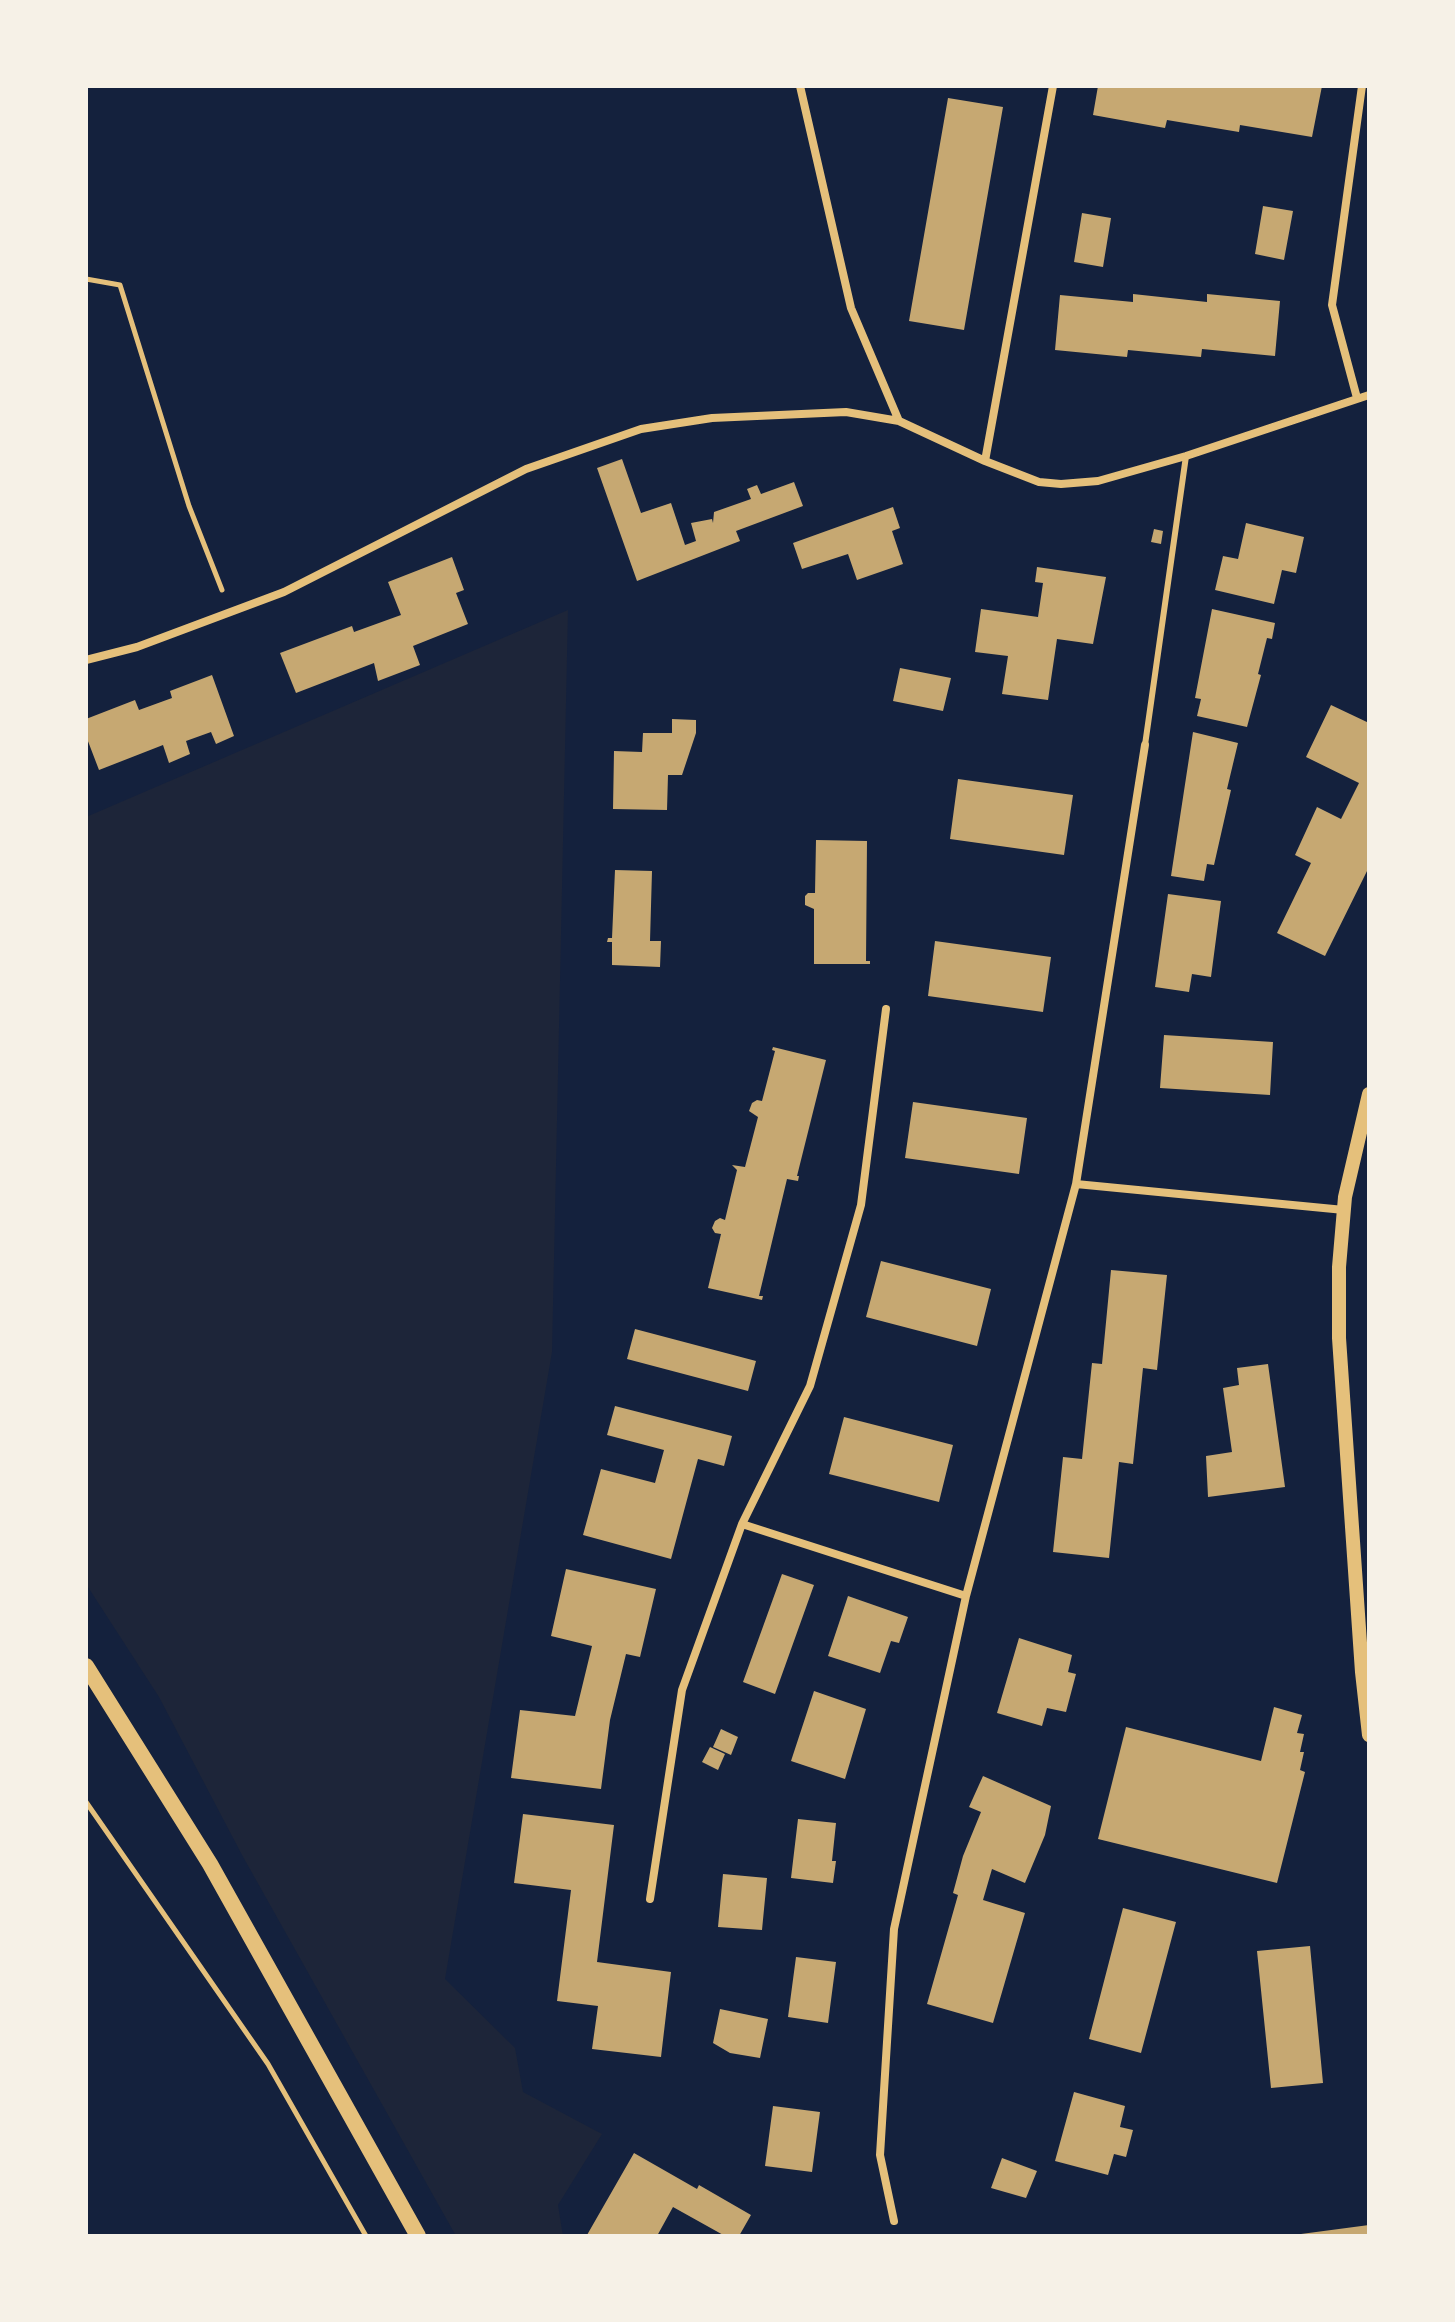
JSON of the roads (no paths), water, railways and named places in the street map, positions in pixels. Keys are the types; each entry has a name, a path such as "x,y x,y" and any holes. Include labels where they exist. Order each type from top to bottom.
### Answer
{"main road":[{"path":"86,1666 210,1864 418,2236"}],"street":[{"path":"800,86 851,308 899,421"},
{"path":"985,461 1053,86"},
{"path":"1357,398 1332,305 1362,86"},
{"path":"86,660 137,647 284,592 526,469 641,429 712,418 846,412 899,421 985,461 1039,482 1061,484 1098,481 1186,456 1369,395"},
{"path":"894,2221 880,2155 894,1929 966,1596 1076,1184 1145,745"},
{"path":"650,1899 682,1690 742,1524 810,1386 861,1205 886,1009"},
{"path":"1369,1094 1344,1210 1339,1267 1339,1338 1369,1735"},
{"path":"1076,1184 1344,1210"},
{"path":"742,1524 966,1596"}],"lane":[{"path":"1145,745 1186,456"}]}
